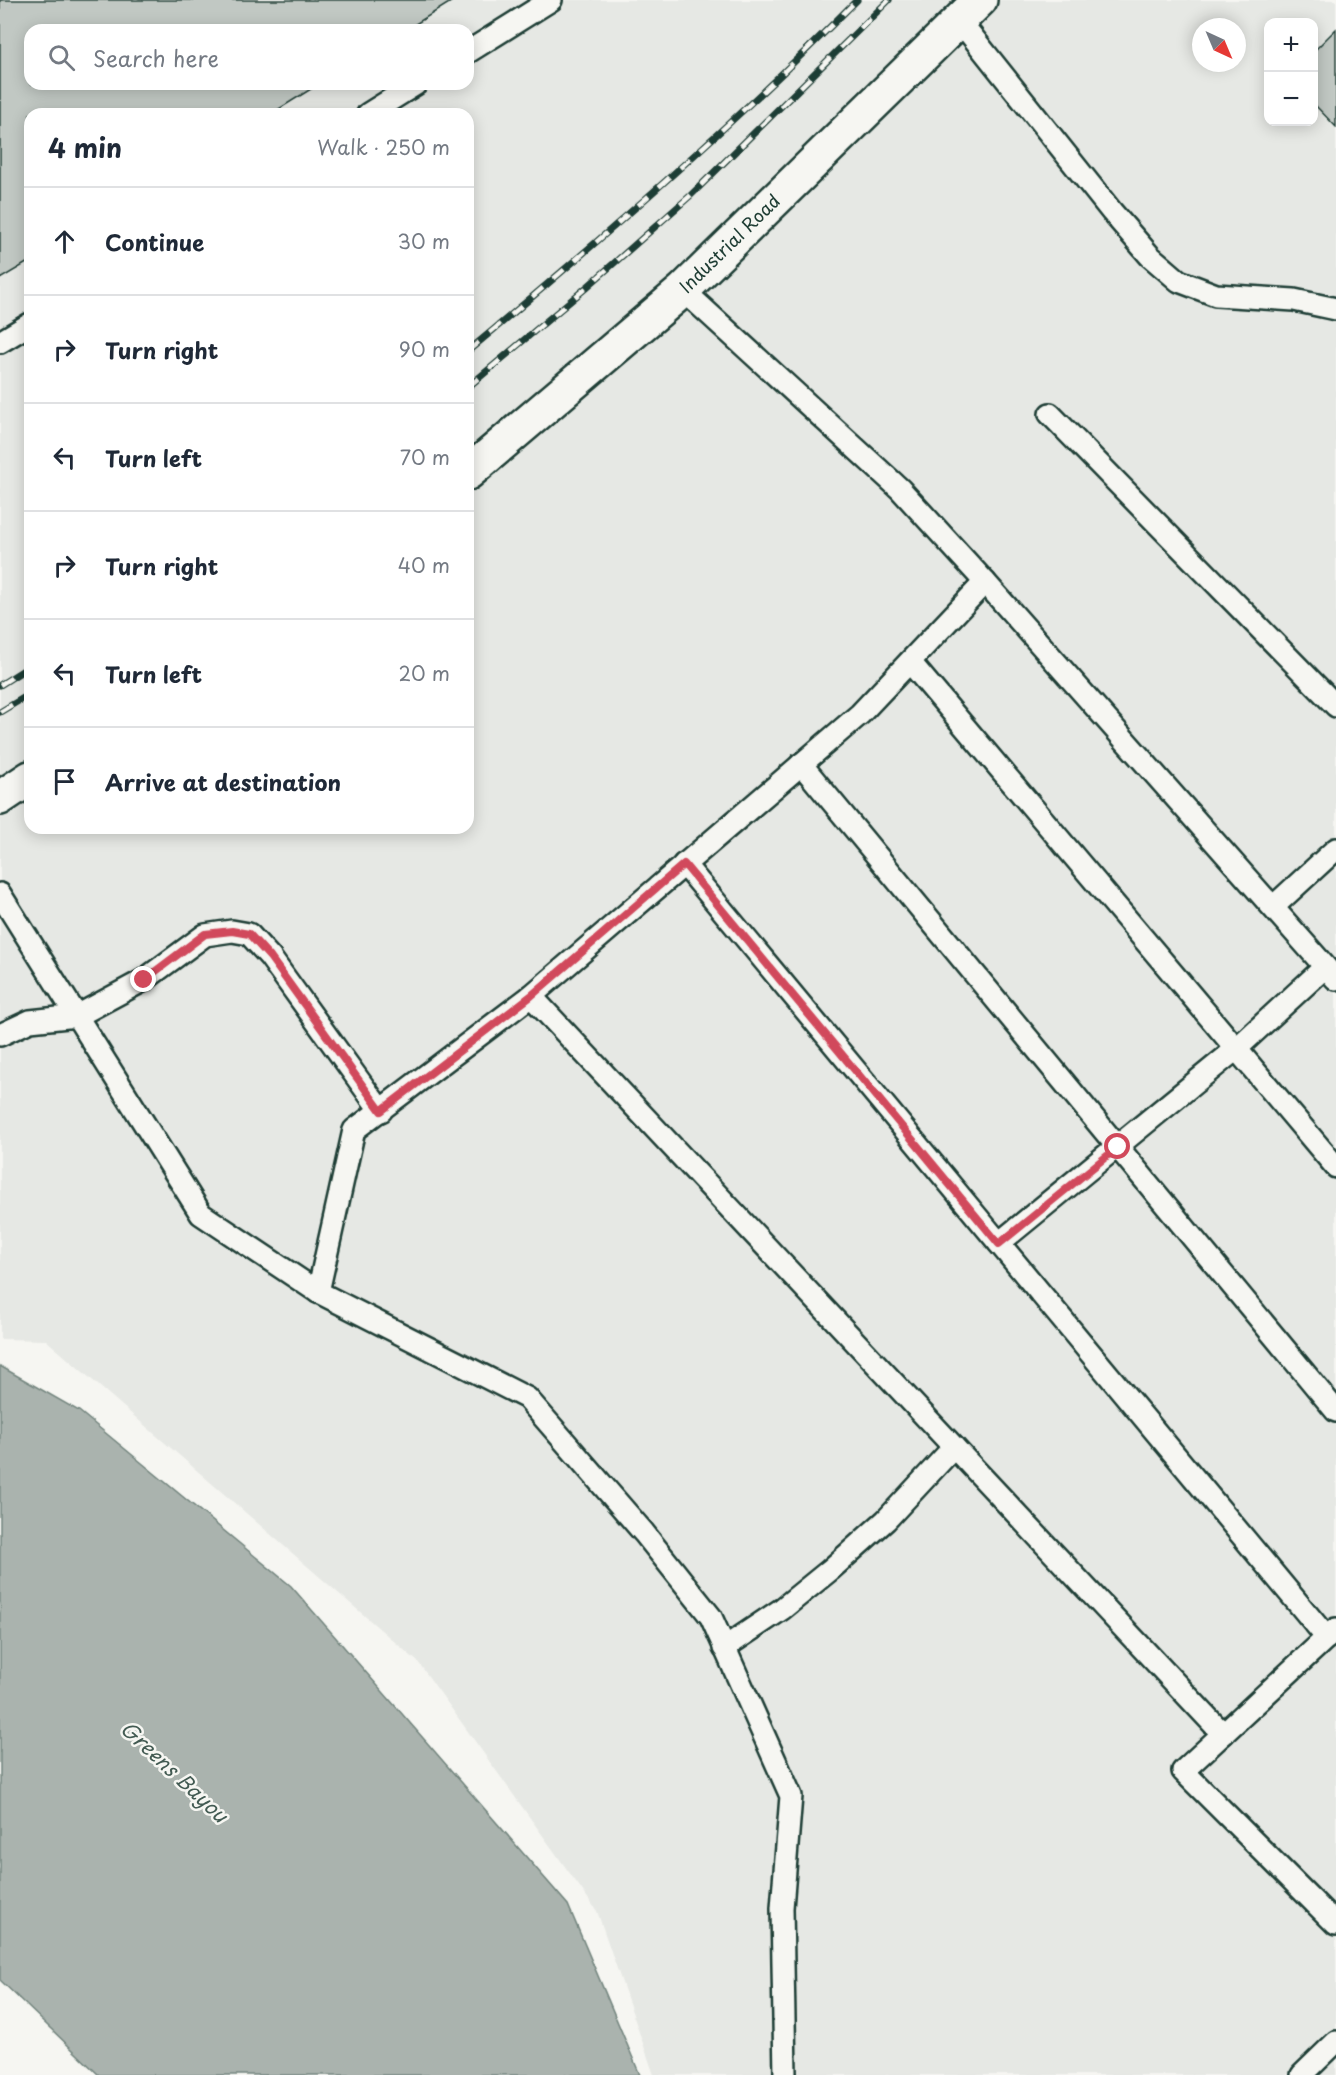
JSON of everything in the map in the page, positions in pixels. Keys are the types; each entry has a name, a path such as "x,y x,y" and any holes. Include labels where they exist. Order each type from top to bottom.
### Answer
{"street":[{"name":"Industrial Road","path":"474,468 683,290 970,10"},
{"path":"0,798 24,782"}],"lane":[{"path":"474,48 551,0"},
{"path":"970,10 1112,212 1150,256 1179,281 1216,295 1294,300 1336,309"},
{"path":"378,108 406,90"},
{"path":"683,290 900,489 1330,973 999,1244"},
{"path":"0,342 24,328"},
{"path":"1050,414 1336,706"},
{"path":"318,1292 354,1130 531,996 860,714 985,582"},
{"path":"910,662 1336,1167"},
{"path":"801,764 1336,1411"},
{"path":"1273,907 1336,849"},
{"path":"684,864 999,1244 1331,1634 1183,1771 1336,1924"},
{"path":"0,894 201,1214 318,1292 527,1398 644,1533 711,1617 791,1796 782,1908 785,2075"},
{"path":"0,1035 30,1021 77,1016 144,980 205,934 232,931 249,934 270,957 381,1111"},
{"path":"531,996 1223,1734"},
{"path":"724,1648 782,1609 830,1570 886,1520 954,1447"},
{"path":"1302,2075 1336,2042"}],"shaded area":[{"path":"0,0 1336,0 1336,2075 654,2075 597,1911 418,1662 46,1340 0,1339"}],"water":[{"name":"Greens Bayou","path":"0,1366 79,1411 291,1586 568,1905 640,2075 99,2075 0,1980"}],"building":[{"path":"0,0 454,0 416,24 24,24 24,90 309,90 281,108 24,108 24,265 0,279"},
{"path":"1336,29 1336,127 1318,108 1318,47"}],"railway":[{"path":"474,346 667,180 857,0"},
{"path":"474,382 690,196 889,0"},
{"path":"0,685 24,670"},
{"path":"0,712 24,698"}],"route":[{"path":"144,980 205,934 232,931 249,934 270,957 381,1111 531,996 684,864 999,1244 1118,1147"}]}
